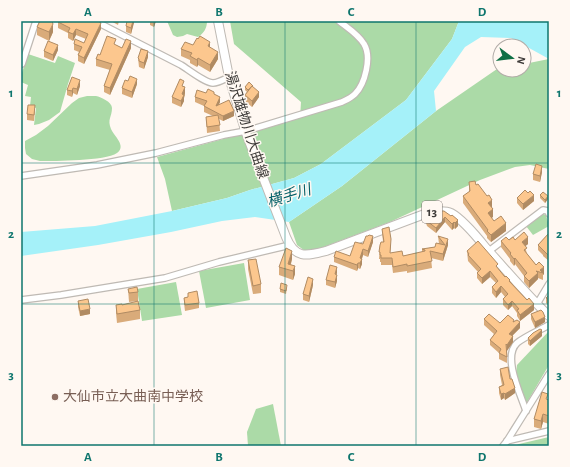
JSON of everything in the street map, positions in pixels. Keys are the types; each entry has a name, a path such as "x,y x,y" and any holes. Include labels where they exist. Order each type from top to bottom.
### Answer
{"main road":[{"name":"湯沢雄物川大曲線","path":"218,21 229,77 246,132 288,241"},
{"name":"13","path":"288,241 294,250 300,254 308,255 326,252 430,212 450,212 456,216 549,316"}],"street":[{"path":"21,64 36,21"},
{"path":"95,21 181,65 204,80 214,83 229,77"},
{"path":"21,176 97,165 156,153 224,135 246,132 350,99 360,88 366,73 366,46 362,40 340,21"},
{"path":"489,251 543,210 548,211 549,214"},
{"path":"21,300 165,278 288,241"},
{"path":"537,304 549,284"},
{"path":"526,411 513,375 511,360 512,351 517,343 549,325"},
{"path":"505,444 549,374"},
{"path":"505,444 549,432"}],"green space":[{"path":"167,21 207,21 205,30 198,37 187,34 177,37 173,35"},
{"path":"230,21 459,21 452,39 406,100 321,164 294,178 227,198 172,211 165,179 157,157 300,118 301,102 234,44"},
{"path":"28,54 55,63 58,56 75,63 60,112 49,120 34,125 36,108 30,106 31,97 25,96 28,85 21,82 21,76"},
{"path":"549,59 549,169 530,165 515,167 480,180 390,222 321,248 305,251 297,245 289,222 342,186 436,111 492,72 492,78 532,78 532,62"},
{"path":"87,96 101,97 112,106 110,126 121,147 117,153 102,158 68,161 40,161 32,159 26,154 25,141 48,126 72,103 79,98"},
{"path":"541,214 546,215 549,226 533,235 526,226"},
{"path":"244,263 250,300 206,308 199,271"},
{"path":"176,282 182,315 142,321 137,289"},
{"path":"549,331 549,365 526,404 516,373 517,365"},
{"path":"273,404 281,446 248,446 247,432 256,409"},
{"path":"549,437 549,446 515,446 519,444"}],"water":[{"name":"横手川","path":"459,21 549,21 549,59 532,50 532,38 481,37 465,47 434,91 436,111 342,186 289,222 255,217 222,221 98,245 21,256 21,232 95,226 172,211 227,198 294,178 321,164 406,100 452,39"}],"building":[{"path":"40,21 52,21 53,24 49,32 37,27"},
{"path":"98,21 101,23 84,58 78,55 82,47 74,44 75,39 84,43 88,34 76,29 73,34 68,32 70,28 58,22"},
{"path":"127,21 133,21 131,28 126,26"},
{"path":"107,36 116,39 114,44 122,48 126,39 131,41 110,88 104,86 112,64 96,59 98,54 100,55"},
{"path":"200,36 210,42 208,46 218,52 210,65 198,58 197,60 190,56 192,53 181,49 185,42 193,45"},
{"path":"48,41 58,45 53,55 44,51"},
{"path":"141,49 148,51 144,63 139,61 138,58"},
{"path":"130,76 137,79 132,92 122,88 125,80 128,81"},
{"path":"72,77 80,80 77,89 73,88 72,91 67,90"},
{"path":"180,79 184,81 182,86 185,87 182,94 184,95 181,101 172,97"},
{"path":"249,82 253,86 248,90 245,87"},
{"path":"252,86 259,92 252,101 245,95"},
{"path":"208,89 220,97 216,106 229,100 234,111 223,116 204,106 207,101 195,97 197,90 206,93"},
{"path":"28,105 35,105 34,115 27,114"},
{"path":"218,115 220,125 207,127 206,117"},
{"path":"536,164 542,166 540,176 533,174"},
{"path":"475,181 476,185 478,184 492,200 488,203 493,209 488,213 494,221 501,216 506,223 491,235 463,196 470,191 469,182"},
{"path":"525,190 528,193 530,191 534,195 523,204 517,198"},
{"path":"543,192 548,196 545,200 540,195"},
{"path":"438,211 444,211 458,220 452,224 445,217 436,228 427,221 425,214 430,212 432,219"},
{"path":"389,227 391,239 390,253 402,251 403,256 425,251 422,249 435,247 436,243 445,245 438,236 448,239 443,254 430,251 432,261 393,267 392,258 381,258 379,252 381,242 384,242 382,229"},
{"path":"524,232 528,237 522,242 527,248 524,250 536,265 539,262 544,267 540,270 543,273 536,271 538,273 529,281 524,276 527,273 515,258 514,259 501,241 506,237 509,240 513,237 515,240"},
{"path":"549,233 549,256 538,245"},
{"path":"366,236 373,236 368,251 363,249 360,258 362,259 357,265 334,257 336,251 350,256 355,242 363,244"},
{"path":"478,241 498,264 496,266 505,277 506,276 510,280 509,281 527,300 529,298 534,304 520,315 517,310 519,309 512,301 508,305 503,299 508,294 501,286 496,292 492,287 498,281 490,271 482,278 477,273 481,269 468,255 469,254 467,251"},
{"path":"286,248 292,251 288,264 295,266 293,271 279,267"},
{"path":"256,259 261,284 253,286 248,260"},
{"path":"330,265 337,267 335,282 326,280"},
{"path":"308,277 313,279 309,296 303,294"},
{"path":"281,283 287,285 286,291 280,289"},
{"path":"137,287 138,292 129,293 128,289"},
{"path":"197,291 199,303 185,305 184,298 188,297 188,293"},
{"path":"88,299 90,309 80,311 78,301"},
{"path":"138,301 140,310 117,314 116,305"},
{"path":"541,310 545,317 535,322 531,314"},
{"path":"489,314 500,323 508,315 514,320 513,322 517,320 520,322 509,334 513,336 507,345 506,344 507,357 499,353 501,349 490,340 497,331 484,319"},
{"path":"540,329 542,330 530,341 528,338"},
{"path":"508,367 510,379 512,379 515,388 505,394 501,394 499,387 504,385 500,369"},
{"path":"542,392 548,394 546,399 549,400 549,416 543,414 541,421 534,419"}],"place":[{"name":"大仙市立大曲南中学校","path":"55,397"}]}
